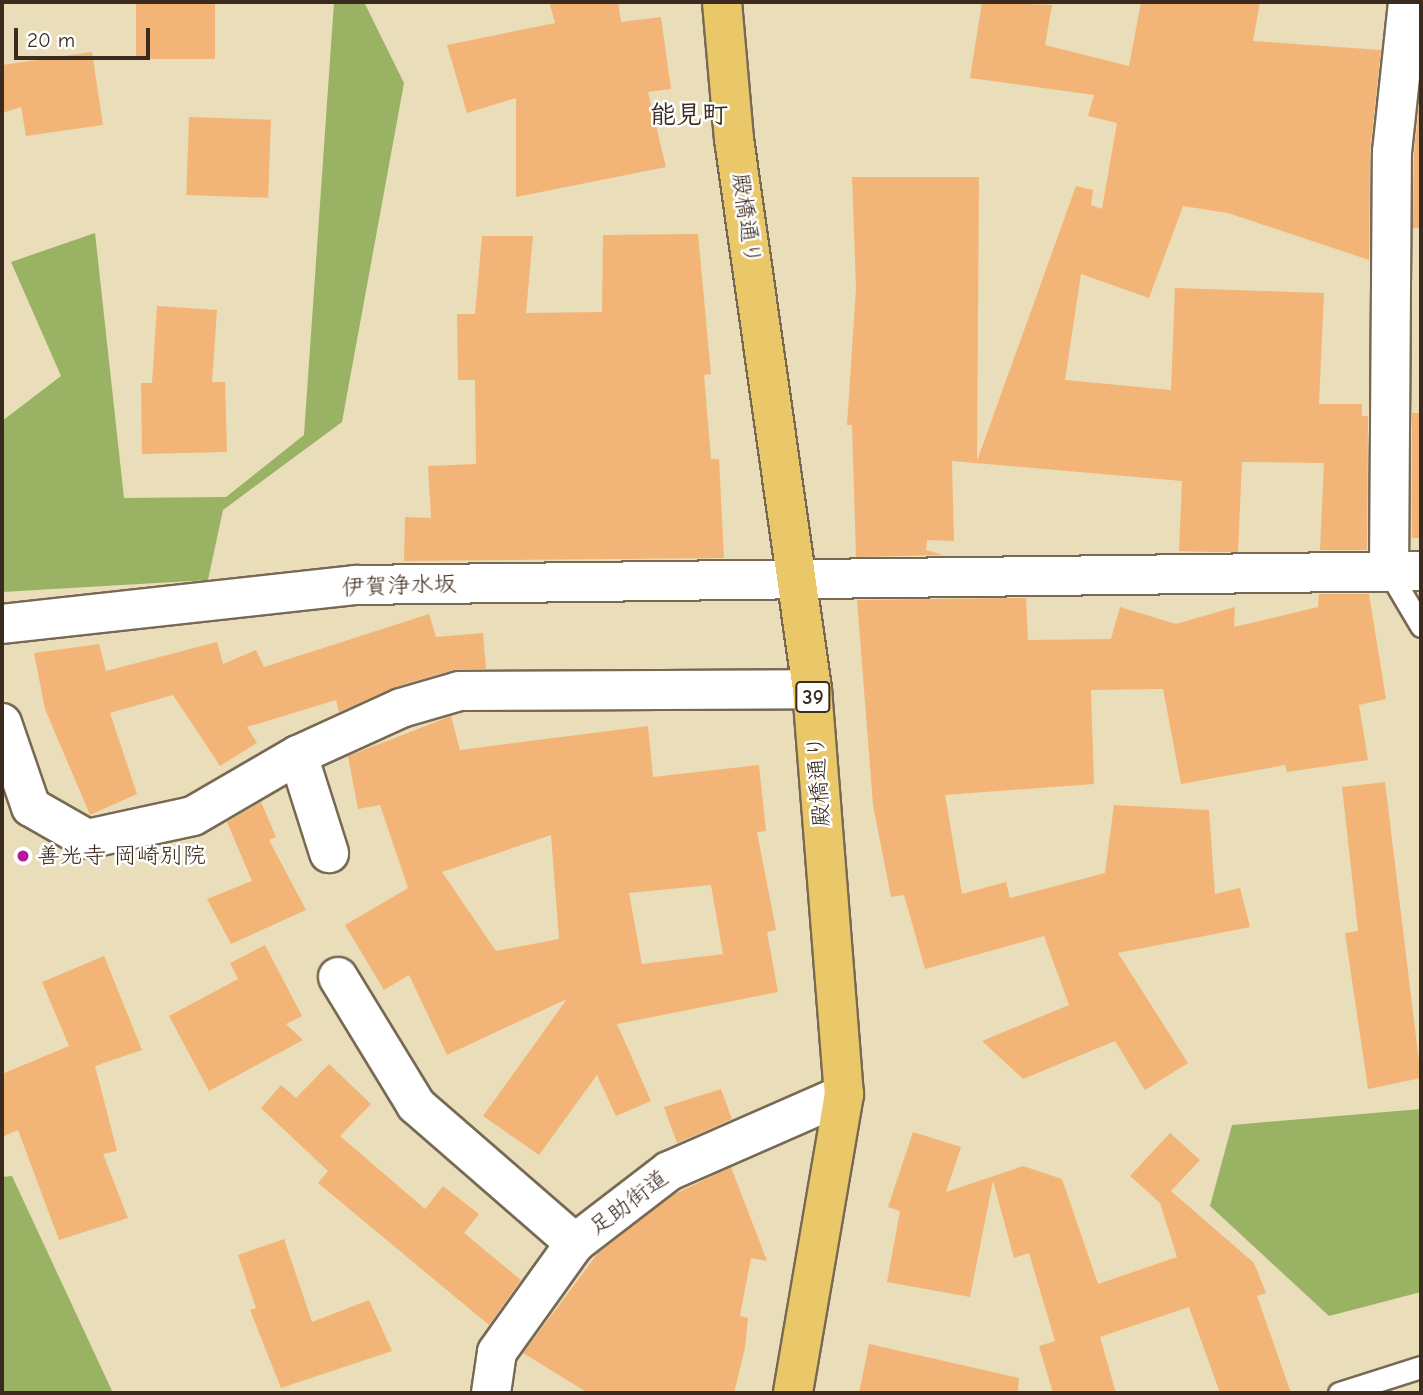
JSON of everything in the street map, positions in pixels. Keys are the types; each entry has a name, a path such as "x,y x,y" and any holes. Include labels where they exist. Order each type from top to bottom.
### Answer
{"main road":[{"name":"殿橋通り","path":"722,2 734,139 799,579 812,689 844,1094 793,1393"}],"street":[{"path":"1405,571 1408,2"},
{"name":"伊賀浄水坂","path":"2,624 356,585 1405,571"},
{"path":"2,723 31,807 87,839 193,816 298,755 401,708 459,691 812,689"},
{"path":"298,755 329,853"},
{"path":"338,977 416,1105 575,1243"},
{"name":"足助街道","path":"491,1393 497,1352 575,1243 669,1171 844,1094"}],"lane":[{"path":"1405,571 1421,626"},
{"path":"1339,1393 1421,1367"}],"green space":[{"path":"334,2 364,2 404,83 342,422 223,510 208,580 2,592 2,421 61,376 11,262 95,233 124,498 226,497 304,435"},
{"path":"1421,1109 1421,1292 1329,1316 1210,1206 1232,1125"},
{"path":"12,1176 113,1393 2,1393 2,1177"}],"building":[{"path":"136,2 215,2 215,59 136,59"},
{"path":"549,2 618,2 621,22 661,17 671,89 648,92 666,167 516,197 516,98 467,113 447,45 555,23"},
{"path":"982,2 1052,5 1045,45 1129,66 1141,2 1260,2 1253,41 1381,50 1370,152 1369,260 1228,213 1183,206 1149,298 1081,274 1065,380 1171,390 1175,288 1324,293 1319,404 1362,404 1362,416 1368,416 1367,550 1320,550 1324,463 1242,462 1238,552 1210,552 1179,551 1182,481 952,461 954,541 927,540 926,550 943,555 856,557 852,425 847,425 856,288 852,177 979,177 977,461 1076,186 1093,190 1091,205 1102,209 1117,123 1088,116 1094,95 970,78"},
{"path":"92,52 103,125 26,136 21,107 2,113 2,65"},
{"path":"1421,84 1421,228 1413,228 1414,153"},
{"path":"189,117 271,120 268,198 186,195"},
{"path":"698,234 711,374 704,375 711,459 719,459 724,558 404,561 405,517 431,518 428,466 476,464 475,380 458,380 457,314 475,314 482,236 533,236 526,313 602,312 603,235"},
{"path":"157,306 217,310 212,382 225,382 227,452 142,454 141,383 152,383"},
{"path":"1412,413 1421,413 1421,538 1412,538"},
{"path":"1319,594 1369,594 1386,699 1359,705 1368,760 1287,772 1285,765 1181,784 1163,689 1091,690 1094,784 945,795 962,894 1006,882 1010,898 1105,873 1114,805 1209,810 1215,894 1240,888 1250,927 1118,953 1188,1063 1145,1090 1115,1041 1023,1079 982,1041 1069,1005 1044,936 925,969 904,895 891,897 873,805 857,600 1026,598 1028,640 1111,639 1120,607 1176,624 1235,607 1234,627 1318,607"},
{"path":"429,614 436,637 483,633 486,669 453,670 395,687 339,712 336,700 247,727 257,743 220,766 173,695 110,713 137,794 90,815 45,709 34,653 99,644 106,671 217,642 223,664 256,650 264,667"},
{"path":"451,716 460,750 648,726 653,777 759,765 766,831 757,832 776,930 767,932 778,992 617,1024 651,1101 616,1116 597,1075 539,1155 483,1116 567,999 447,1055 409,975 384,990 345,925 408,888 380,805 358,809 348,756","holes":["551,835 559,939 496,951 442,872","711,885 723,954 642,964 629,893"]},
{"path":"1385,782 1421,1078 1368,1089 1345,933 1358,931 1342,787"},
{"path":"261,802 276,837 269,840 306,910 231,944 207,899 252,881 227,822"},
{"path":"265,945 302,1016 286,1024 303,1040 209,1091 169,1016 238,979 230,963"},
{"path":"104,956 142,1050 95,1066 117,1151 103,1154 128,1218 59,1240 18,1130 2,1137 2,1074 69,1046 42,982"},
{"path":"329,1064 371,1104 340,1136 425,1209 443,1186 479,1214 464,1233 521,1280 489,1325 318,1183 328,1171 261,1108 281,1085 296,1098"},
{"path":"721,1089 732,1119 677,1143 664,1107"},
{"path":"913,1132 961,1147 946,1192 1023,1166 1062,1179 1098,1284 1177,1257 1160,1203 1130,1176 1170,1133 1200,1160 1171,1191 1254,1263 1266,1293 1257,1296 1291,1393 1220,1393 1189,1307 1100,1337 1116,1393 1053,1393 1039,1346 1055,1341 1029,1253 1014,1258 993,1181 970,1297 887,1282 900,1211 888,1207"},
{"path":"731,1167 767,1261 751,1258 740,1316 748,1318 745,1348 734,1393 588,1393 523,1353 598,1253 673,1195"},
{"path":"284,1239 312,1322 369,1300 392,1351 281,1388 250,1310 256,1308 238,1255"},
{"path":"869,1344 1019,1378 1018,1393 859,1393"}],"place":[{"name":"善光寺 岡崎別院","path":"23,856"}],"district":[{"name":"能見町","path":"689,116"}]}
